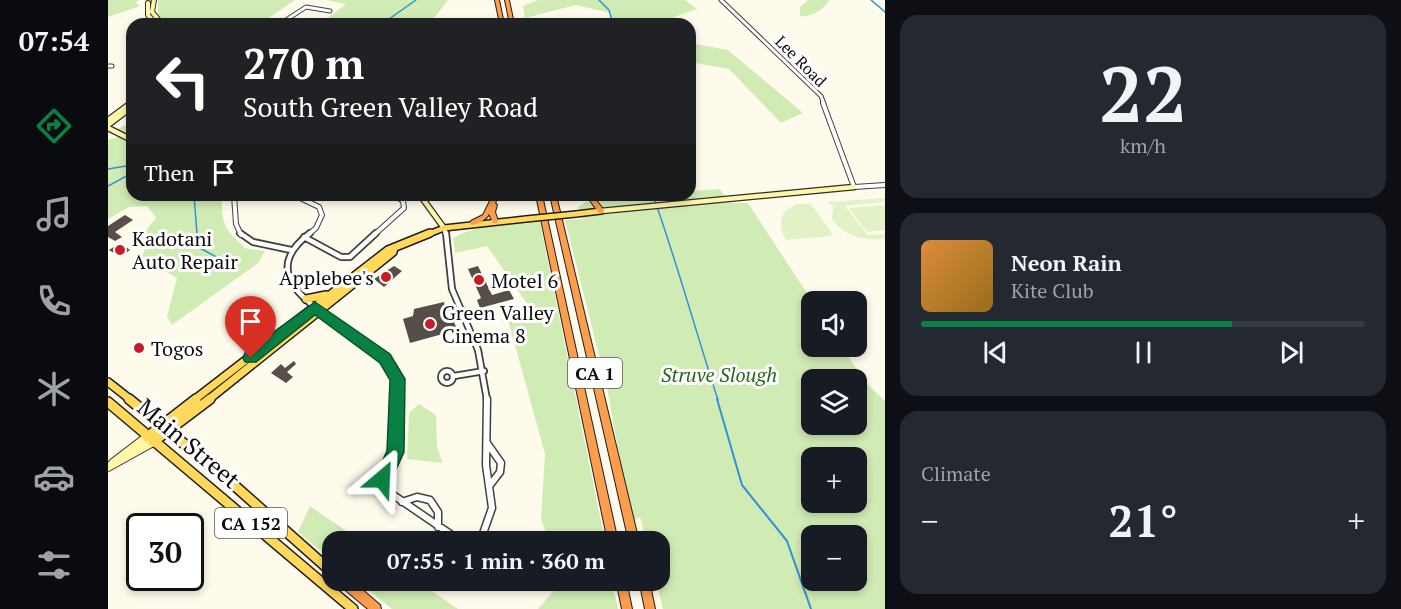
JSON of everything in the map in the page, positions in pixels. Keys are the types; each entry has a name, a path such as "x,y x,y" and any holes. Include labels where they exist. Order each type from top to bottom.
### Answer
{"highway":[{"path":"497,0 501,18"},
{"path":"507,0 511,18"},
{"path":"473,223 485,216 494,201"},
{"path":"495,201 492,212 495,221"},
{"name":"CA 1","path":"540,201 611,531"},
{"name":"CA 1","path":"554,201 631,531"},
{"path":"594,201 601,211"},
{"path":"354,591 376,609"},
{"path":"623,591 627,609"},
{"path":"646,591 650,609"}],"main road":[{"path":"318,309 334,292 394,248 444,228 473,223 601,211"},
{"path":"150,439 166,429 393,252 394,248"},
{"path":"306,299 334,292"},
{"name":"Main Street","path":"108,382 322,564"},
{"name":"Main Street","path":"108,402 353,609"}],"street":[{"path":"152,0 148,13 152,18"},
{"path":"152,0 152,12 157,18"},
{"name":"Lee Road","path":"721,0 821,96 854,188"},
{"path":"288,18 304,7 330,11"},
{"path":"108,120 126,106"},
{"path":"126,112 108,126 126,137"},
{"path":"601,211 885,185"},
{"path":"234,201 234,224 242,236 251,241 291,250"},
{"path":"306,201 316,206 322,215 319,224 291,250 287,260 289,276 295,289 318,309 385,358 396,375 397,447 379,483 385,490 444,531"},
{"path":"304,237 341,257 350,256 404,208 404,201"},
{"path":"424,201 444,228 449,246 452,289 484,371 488,405 486,465 490,485 491,515 484,531"},
{"path":"454,376 484,371"},
{"path":"109,466 150,439"},
{"path":"486,443 499,456 501,463 500,472 490,485"},
{"path":"402,502 417,497 430,500 438,512 438,527"},
{"path":"352,591 370,609"}],"green space":[{"path":"108,0 138,0 136,3 140,6 108,17"},
{"path":"158,0 295,0 269,18 163,18 158,14"},
{"path":"326,0 448,0 433,18 328,18 346,4"},
{"path":"538,0 685,0 697,9 674,18 610,18 610,13 576,5 525,18 523,6"},
{"path":"808,0 830,0 817,12 808,16 800,16 800,7"},
{"path":"696,44 728,50 803,113 781,123 729,69 696,63"},
{"path":"126,125 126,201 222,201 225,225 244,246 243,248 265,251 258,263 172,325 167,317 177,278 142,257 147,244 140,237 156,218 147,206 129,207 108,219 108,140 124,135 115,130"},
{"name":"Struve Slough","path":"720,189 730,203 748,203 805,291 801,291 801,357 849,357 856,369 801,369 801,435 867,435 867,384 885,401 885,609 663,609 658,591 670,591 670,531 644,531 640,517 631,522 607,387 565,220 582,219 578,207 586,202 596,201 696,201 696,191"},
{"path":"885,198 885,202 845,206 868,235 885,234 885,239 870,239 849,234 832,219 833,206 826,202"},
{"path":"797,204 811,204 832,233 831,236 786,240 781,229 781,219 786,210"},
{"path":"885,205 885,230 867,232 849,208"},
{"path":"540,222 603,531 545,531 541,519 545,454 507,316 530,308 487,246 455,253 453,238 462,233 495,225"},
{"path":"419,404 436,415 437,447 443,463 407,459 409,413"},
{"path":"310,506 346,531 322,531 322,552 298,532"},
{"path":"370,591 432,591 458,609 392,609"},
{"path":"553,591 614,591 618,609 538,609"}],"building":[{"path":"125,215 133,220 115,232 122,237 115,241 108,237 108,226"},
{"name":"Kadotani Auto Repair","path":"120,243 130,250 120,257 109,250"},
{"name":"Applebee's","path":"394,266 402,271 384,287 374,279"},
{"name":"Motel 6","path":"478,266 492,295 509,290 514,299 480,308 477,300 481,298 468,269"},
{"name":"Green Valley Cinema 8","path":"444,302 445,306 448,305 457,330 410,343 403,319 413,316 414,309"},
{"path":"294,361 296,364 287,372 293,377 286,383 271,373 281,364 285,368"}],"waterway":[{"name":"Struve Slough","path":"390,18 416,0"},
{"path":"599,0 609,10 611,18"},
{"path":"871,0 885,12"},
{"name":"Struve Slough","path":"108,169 126,166"},
{"path":"108,186 126,176"},
{"path":"194,201 198,247 222,260"},
{"path":"655,201 718,400"},
{"path":"717,399 742,485 787,541 811,609"}],"place":[{"name":"Kadotani Auto Repair","path":"120,250"},
{"name":"Applebee's","path":"386,277"},
{"name":"Motel 6","path":"479,280"},
{"name":"Green Valley Cinema 8","path":"430,324"},
{"name":"Togos","path":"139,348"}],"route":[{"path":"251,358 315,307 385,358 392,366 398,382 398,406 396,452 382,479"}]}
